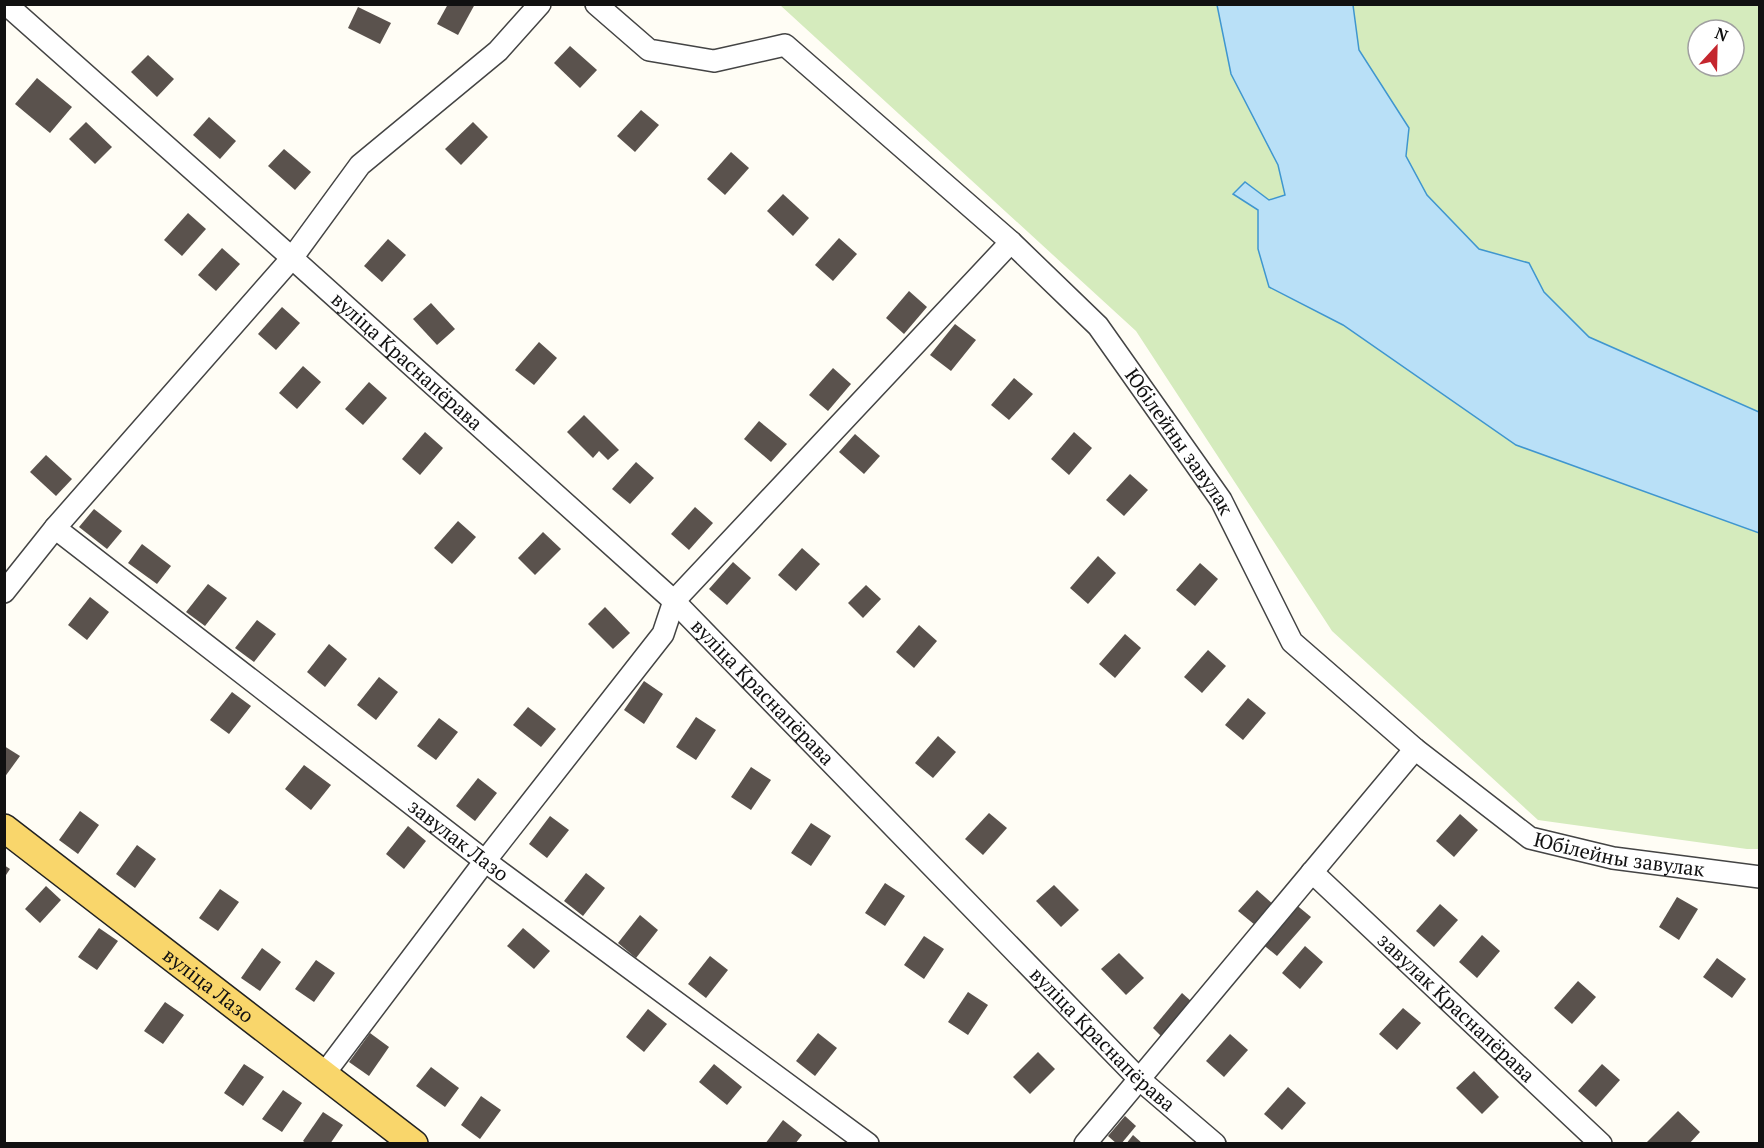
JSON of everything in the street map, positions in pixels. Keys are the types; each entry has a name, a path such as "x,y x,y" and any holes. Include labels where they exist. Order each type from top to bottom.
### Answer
{"main road":[{"name":"вуліца Лазо","path":"4,828 414,1143"}],"street":[{"name":"вуліца Краснапёрава","path":"6,4 674,601 1139,1079 1215,1143"},
{"path":"4,591 55,528 292,258 360,165 498,51 540,4"},
{"name":"Юбілейны завулак","path":"596,4 649,50 714,61 784,45 1011,242 1098,326 1221,500 1292,642 1415,749 1530,838 1613,858 1760,877"},
{"path":"324,1074 485,861 663,634 674,601 1011,242"},
{"name":"завулак Лазо","path":"55,528 485,861 868,1143"},
{"path":"1085,1143 1415,749"},
{"name":"завулак Краснапёрава","path":"1312,872 1601,1143"}],"green space":[{"path":"780,5 1759,5 1759,849 1538,820 1332,631 1136,331"}],"water":[{"path":"1217,5 1353,5 1359,50 1409,128 1406,156 1427,195 1479,249 1529,263 1544,292 1589,337 1759,412 1759,533 1516,445 1343,325 1269,287 1258,249 1258,210 1233,194 1245,182 1269,200 1285,195 1278,165 1231,74"}],"building":[{"path":"448,4 475,4 458,35 437,24"},
{"path":"358,7 391,23 380,44 348,28"},
{"path":"570,46 597,70 580,88 554,63"},
{"path":"148,55 174,79 157,97 131,72"},
{"path":"37,78 72,107 50,133 15,104"},
{"path":"641,110 659,125 635,152 617,136"},
{"path":"209,117 236,141 220,159 193,135"},
{"path":"86,122 112,147 95,164 69,139"},
{"path":"473,122 488,137 461,165 445,149"},
{"path":"284,149 311,172 295,190 268,166"},
{"path":"731,152 749,168 725,195 707,179"},
{"path":"783,194 809,218 793,236 767,211"},
{"path":"188,213 206,229 182,256 164,240"},
{"path":"839,238 857,254 833,281 815,265"},
{"path":"388,239 406,255 382,282 364,266"},
{"path":"222,248 240,264 216,291 198,275"},
{"path":"909,291 927,307 904,334 886,318"},
{"path":"431,303 455,329 437,345 413,319"},
{"path":"282,307 300,323 276,350 258,334"},
{"path":"955,324 976,340 951,371 930,355"},
{"path":"539,342 557,358 534,385 515,370"},
{"path":"303,366 321,382 297,409 279,393"},
{"path":"833,368 851,384 828,411 809,395"},
{"path":"1014,378 1033,394 1009,420 991,405"},
{"path":"369,382 387,398 363,425 345,409"},
{"path":"584,415 619,450 608,460 599,451 593,458 567,432"},
{"path":"759,421 787,444 771,462 744,439"},
{"path":"425,432 443,448 420,475 402,459"},
{"path":"1074,432 1092,448 1069,475 1051,459"},
{"path":"855,434 880,456 864,474 839,452"},
{"path":"46,455 72,479 56,496 30,472"},
{"path":"636,462 654,478 630,504 612,489"},
{"path":"1130,474 1148,490 1124,516 1106,500"},
{"path":"695,507 713,523 689,550 671,534"},
{"path":"94,509 122,531 107,549 79,527"},
{"path":"458,521 476,537 452,564 434,548"},
{"path":"543,532 561,549 535,575 518,558"},
{"path":"142,544 171,566 157,584 128,563"},
{"path":"802,548 820,564 796,591 778,575"},
{"path":"1098,556 1116,573 1088,604 1070,588"},
{"path":"733,562 751,578 727,605 709,589"},
{"path":"1200,563 1218,579 1195,606 1176,590"},
{"path":"208,584 227,598 205,626 186,612"},
{"path":"866,585 881,599 863,618 848,603"},
{"path":"90,597 109,612 87,640 68,625"},
{"path":"605,607 630,633 613,649 588,624"},
{"path":"257,620 276,634 254,662 235,648"},
{"path":"919,625 937,641 914,668 896,652"},
{"path":"1125,634 1141,648 1115,678 1099,664"},
{"path":"329,644 347,659 325,687 307,672"},
{"path":"1208,650 1226,666 1202,693 1184,677"},
{"path":"379,677 398,692 376,720 357,705"},
{"path":"644,681 663,694 644,724 624,710"},
{"path":"232,692 251,706 229,734 210,720"},
{"path":"1248,698 1266,713 1243,740 1225,725"},
{"path":"528,707 556,729 541,747 513,725"},
{"path":"696,717 716,730 696,760 676,747"},
{"path":"439,718 458,732 436,760 417,746"},
{"path":"938,736 956,752 933,778 915,763"},
{"path":"4,746 20,756 4,778"},
{"path":"304,765 331,785 311,810 285,789"},
{"path":"751,767 771,780 751,810 731,797"},
{"path":"478,778 497,793 475,821 456,806"},
{"path":"80,811 99,825 78,854 59,840"},
{"path":"989,813 1007,828 983,855 965,839"},
{"path":"1460,814 1478,830 1454,857 1436,841"},
{"path":"550,816 569,830 547,858 529,844"},
{"path":"811,823 831,836 811,866 791,853"},
{"path":"408,826 426,841 404,869 386,854"},
{"path":"137,845 156,859 135,888 116,874"},
{"path":"4,865 10,869 4,878"},
{"path":"586,873 605,888 583,916 564,901"},
{"path":"885,883 905,896 885,926 865,913"},
{"path":"1054,885 1079,910 1061,927 1036,901"},
{"path":"46,886 61,900 40,923 25,909"},
{"path":"220,889 239,902 218,931 199,918"},
{"path":"1257,890 1273,904 1255,925 1238,911"},
{"path":"1677,897 1698,909 1679,940 1659,927"},
{"path":"1294,903 1311,917 1277,956 1261,943"},
{"path":"1440,904 1458,920 1434,947 1416,931"},
{"path":"640,915 658,930 636,958 618,943"},
{"path":"99,928 118,941 97,970 78,957"},
{"path":"523,928 550,951 534,969 507,946"},
{"path":"1482,935 1500,951 1477,978 1459,962"},
{"path":"924,936 944,949 924,979 904,965"},
{"path":"1305,946 1323,962 1300,989 1282,973"},
{"path":"262,948 281,962 260,991 241,978"},
{"path":"1119,953 1144,978 1126,995 1101,969"},
{"path":"710,956 728,970 706,998 688,984"},
{"path":"1717,958 1746,979 1732,998 1703,977"},
{"path":"316,960 335,973 314,1002 295,989"},
{"path":"1578,981 1596,997 1572,1024 1554,1008"},
{"path":"968,992 988,1005 968,1035 948,1022"},
{"path":"1182,993 1192,1002 1162,1037 1153,1028"},
{"path":"165,1002 184,1015 163,1044 144,1031"},
{"path":"1403,1008 1421,1023 1397,1050 1379,1034"},
{"path":"648,1009 667,1024 644,1052 626,1037"},
{"path":"370,1033 389,1047 369,1076 349,1062"},
{"path":"818,1033 837,1048 815,1076 796,1061"},
{"path":"1230,1034 1248,1050 1224,1077 1206,1061"},
{"path":"1038,1052 1055,1069 1030,1094 1013,1077"},
{"path":"244,1064 264,1077 243,1106 224,1093"},
{"path":"714,1064 742,1087 727,1105 699,1082"},
{"path":"1602,1064 1620,1080 1596,1107 1578,1091"},
{"path":"431,1067 459,1088 445,1107 416,1086"},
{"path":"1474,1071 1499,1097 1482,1114 1456,1088"},
{"path":"1288,1087 1306,1103 1282,1130 1264,1114"},
{"path":"283,1090 302,1103 282,1132 262,1119"},
{"path":"481,1096 501,1110 480,1139 461,1125"},
{"path":"1678,1111 1700,1132 1689,1144 1649,1144 1647,1142"},
{"path":"323,1112 343,1125 330,1144 307,1144 303,1141"},
{"path":"1125,1116 1136,1126 1121,1144 1117,1144 1108,1136"},
{"path":"783,1120 802,1135 795,1144 765,1144"},
{"path":"1133,1135 1143,1144 1126,1144"}]}
